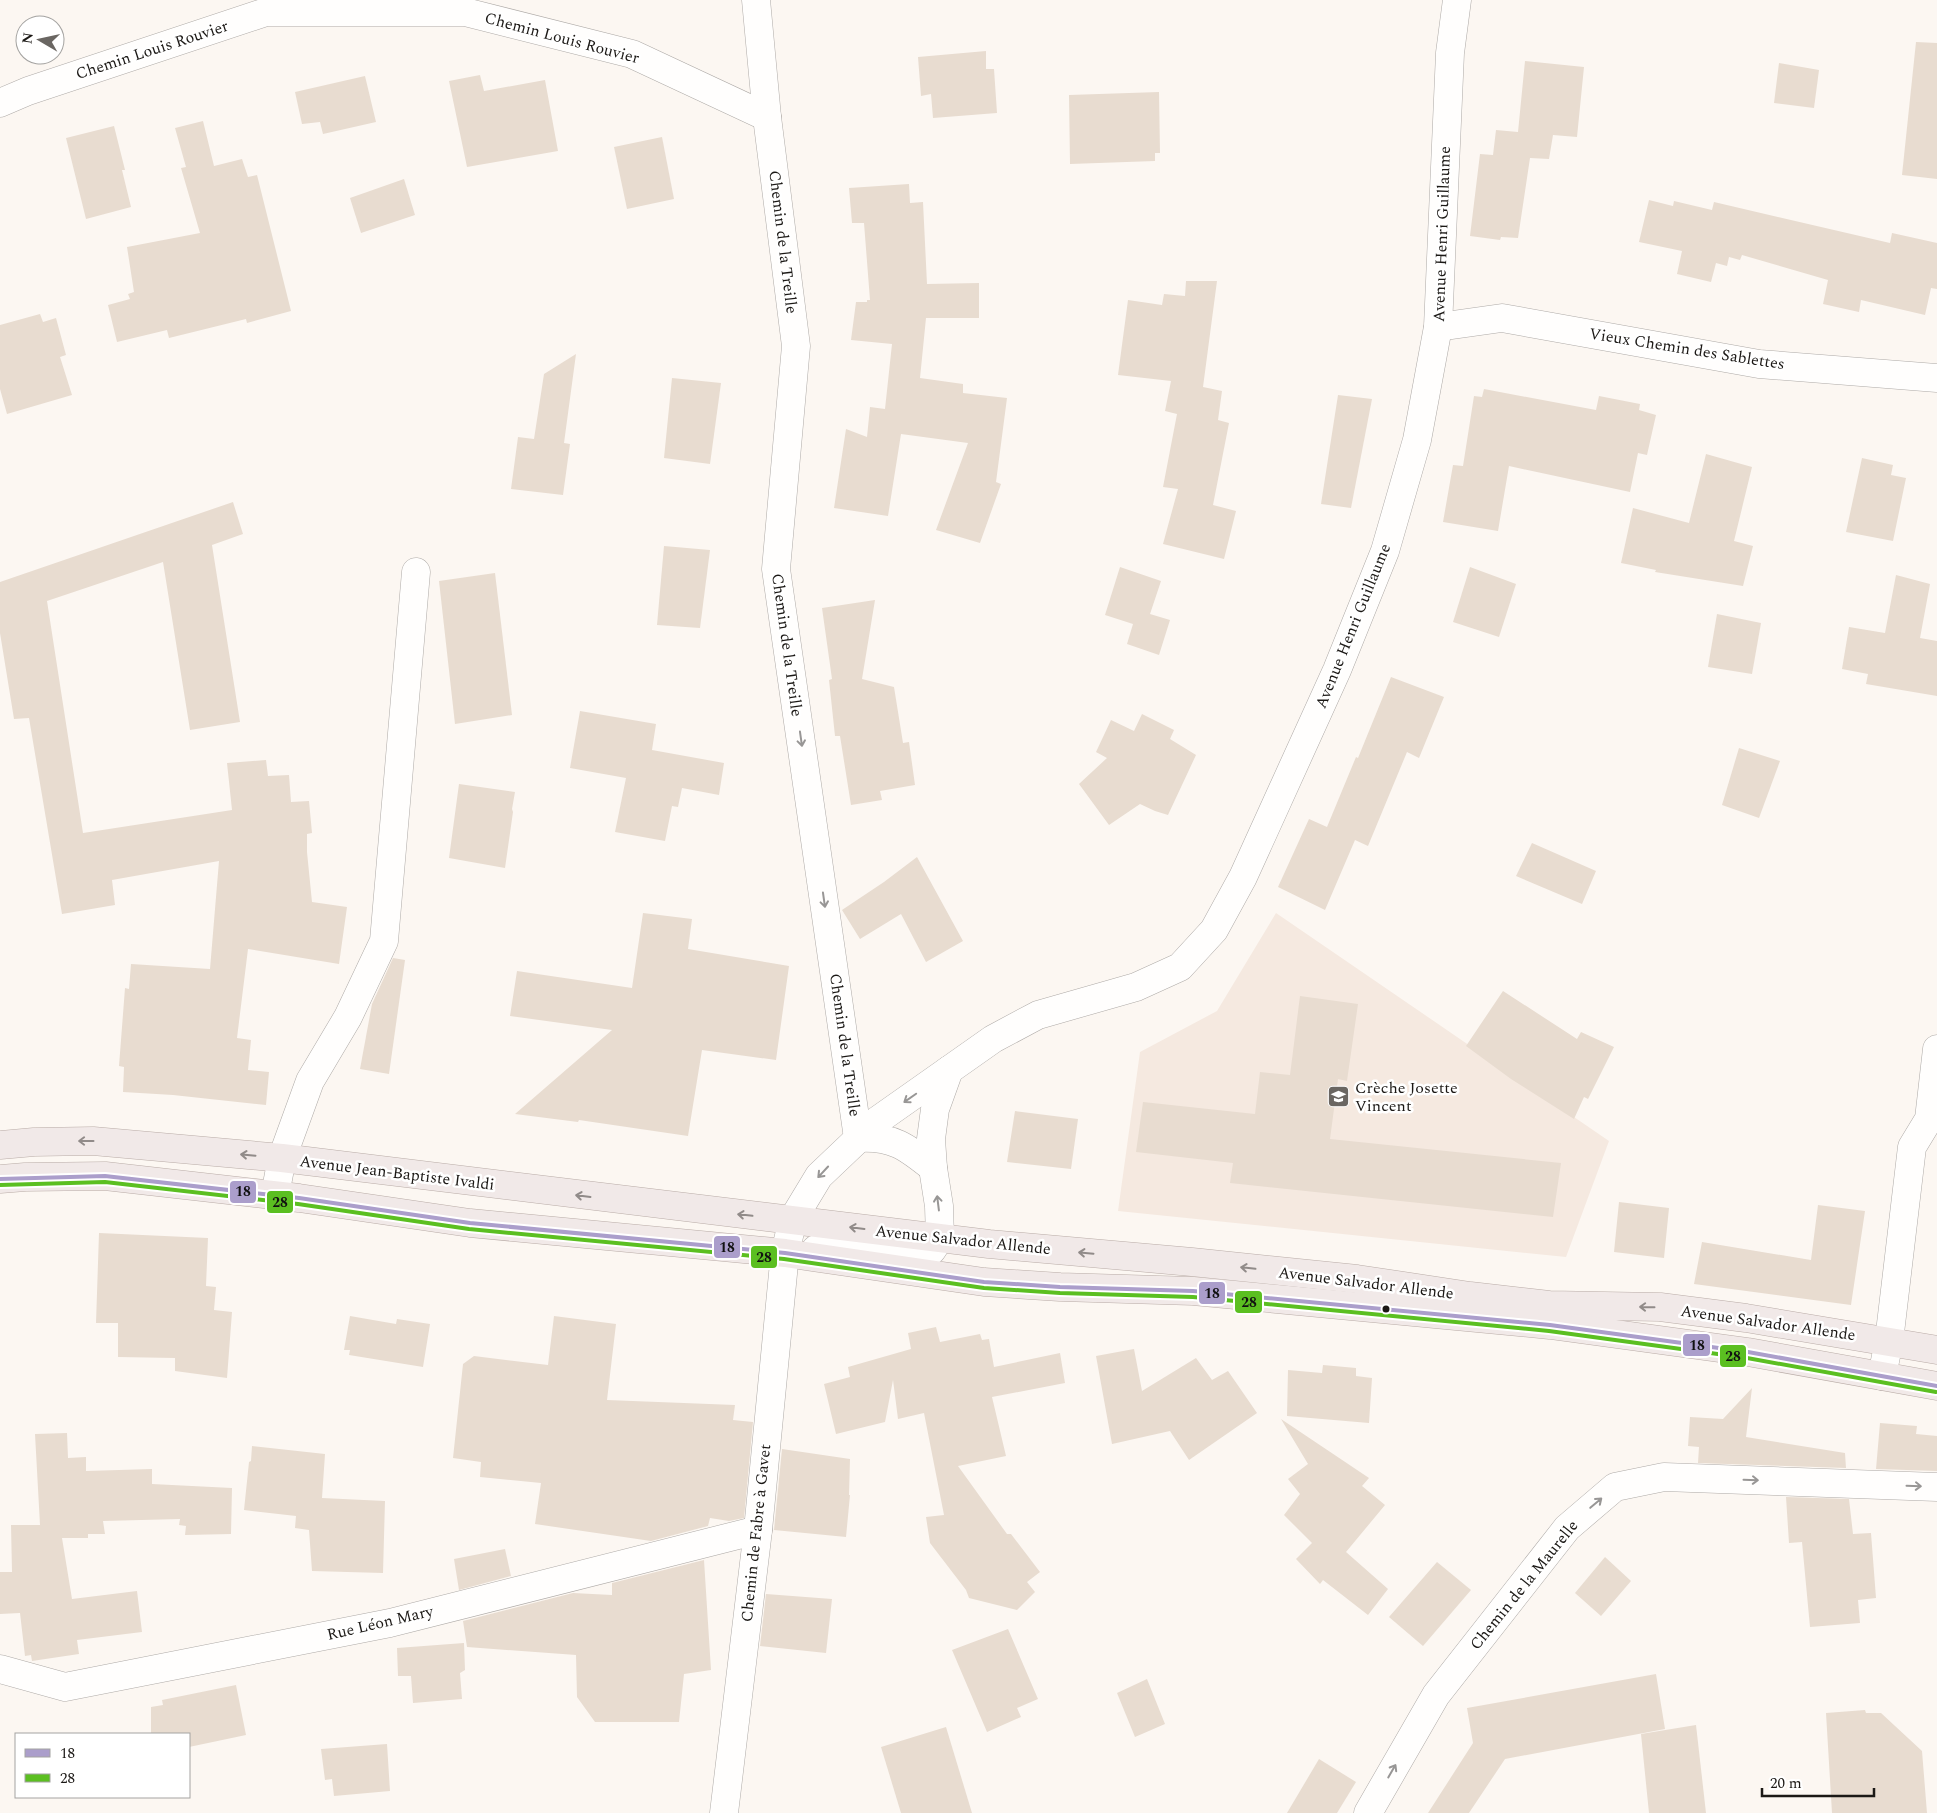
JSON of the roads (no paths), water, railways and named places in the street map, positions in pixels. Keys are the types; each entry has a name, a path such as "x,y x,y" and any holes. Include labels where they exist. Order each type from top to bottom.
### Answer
{"main road":[{"name":"Avenue Jean-Baptiste Ivaldi","path":"0,1145 34,1142 93,1141 282,1158 735,1214 793,1219"},
{"path":"0,1180 25,1177 105,1176 275,1195 470,1223 785,1253"},
{"name":"Avenue Salvador Allende","path":"793,1219 989,1244 1357,1279 1470,1296 1550,1305 1660,1307 1746,1318 1937,1350"},
{"name":"Avenue Salvador Allende","path":"785,1253 984,1282 1060,1287 1193,1291 1550,1325 1748,1352 1937,1386"}],"street":[{"name":"Chemin de la Treille","path":"756,0 767,117 796,346 776,569 858,1138"},
{"name":"Avenue Henri Guillaume","path":"785,1253 793,1219 819,1176 878,1120 994,1038 1038,1015 1136,987 1180,967 1214,930 1243,877 1337,670 1385,551 1417,440 1438,327 1450,53 1457,0"},
{"name":"Chemin Louis Rouvier","path":"0,103 28,91 266,12 464,12 632,54 767,117"},
{"name":"Vieux Chemin des Sablettes","path":"1438,327 1502,318 1759,364 1937,378"},
{"path":"275,1195 282,1158 310,1081 348,1017 384,942 416,572"},
{"path":"1882,1376 1889,1341 1912,1147 1929,1119 1937,1049"},
{"path":"785,1253 830,1247 924,1256 932,1250 940,1238 939,1206 932,1168 931,1139 935,1109 949,1070"},
{"path":"858,1138 877,1137 893,1141 912,1152 932,1168"},
{"name":"Chemin de Fabre à Gavet","path":"724,1813 758,1530 785,1253"},
{"name":"Chemin de la Maurelle","path":"1368,1813 1436,1695 1566,1528 1615,1487 1664,1477 1937,1487"},
{"name":"Rue Léon Mary","path":"0,1669 65,1687 390,1622 758,1530"}],"place":[{"name":"Crèche Josette Vincent","path":"1339,1097"}]}
